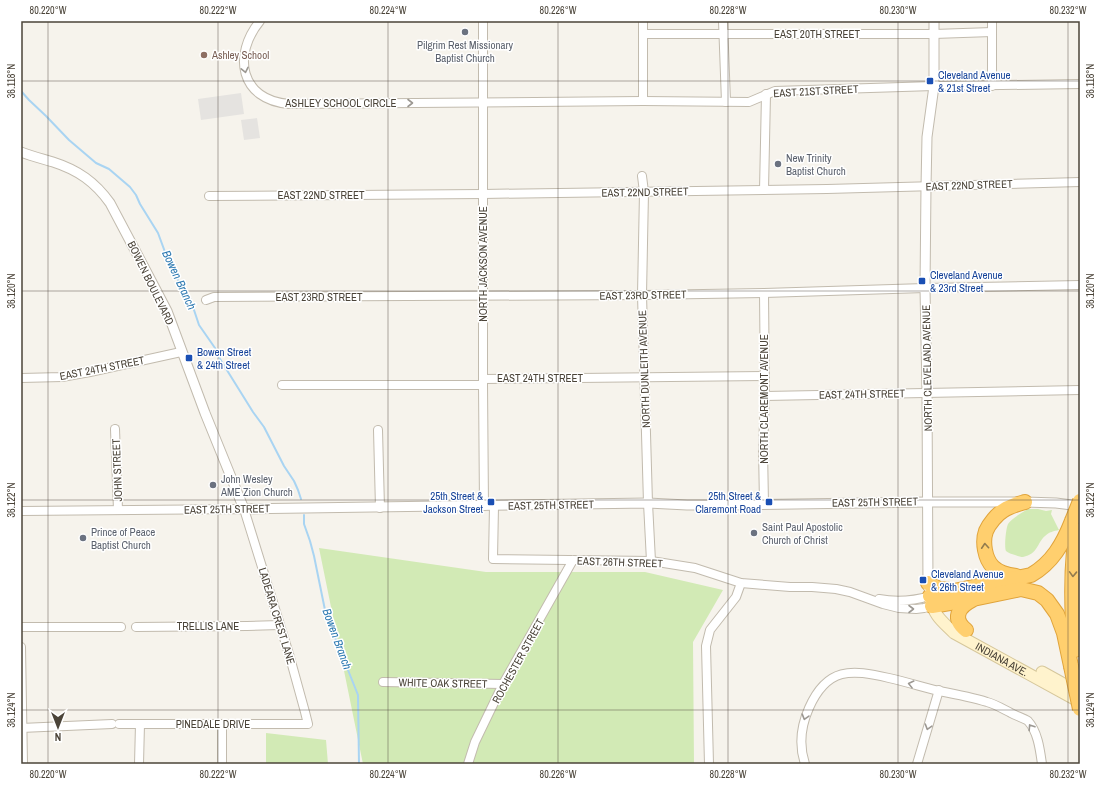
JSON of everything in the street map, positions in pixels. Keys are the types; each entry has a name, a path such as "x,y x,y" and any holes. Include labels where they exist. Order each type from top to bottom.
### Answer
{"highway":[{"path":"1080,501 1073,559 1072,593 1073,667 1080,709"},
{"path":"1021,577 1005,574 994,568 986,555 984,546 985,534 991,523 1004,510 1025,502"},
{"path":"930,595 939,589 958,590 1031,575 1040,570 1055,554 1068,530 1077,518"},
{"path":"930,595 973,599 1021,589 1033,591 1043,596 1057,614 1064,633 1080,701"},
{"path":"966,630 962,627 958,620 959,611 962,606 973,599"}],"main road":[{"name":"INDIANA AVE.","path":"930,595 952,623 1080,693"},
{"name":"INDIANA AVE.","path":"930,595 936,615 954,632 1080,701"}],"street":[{"name":"ASHLEY SCHOOL CIRCLE","path":"260,21 246,45 244,64 248,81 251,85 261,96 273,102 289,104 483,103"},
{"name":"NORTH JACKSON AVENUE","path":"483,21 483,382 493,558"},
{"path":"643,21 643,101"},
{"path":"723,21 726,102"},
{"name":"NORTH CLEVELAND AVENUE","path":"930,595 928,393 925,288 927,137 934,86 934,21"},
{"path":"992,21 992,86"},
{"name":"EAST 20TH STREET","path":"643,34 934,34 992,32"},
{"name":"EAST 21ST STREET","path":"483,103 643,101 748,102 775,91 934,86 1080,84"},
{"path":"764,190 766,94"},
{"name":"BOWEN BOULEVARD","path":"21,152 74,170 94,184 104,194 110,203 167,312 181,352 244,509"},
{"name":"NORTH DUNLEITH AVENUE","path":"642,176 644,192 642,295 651,562"},
{"name":"EAST 22ND STREET","path":"209,196 644,192 926,187 1080,182"},
{"name":"EAST 23RD STREET","path":"206,300 214,297 642,295 1080,285"},
{"name":"NORTH CLAREMONT AVENUE","path":"764,293 764,504"},
{"name":"EAST 24TH STREET","path":"21,378 62,377 181,352"},
{"name":"EAST 24TH STREET","path":"282,385 765,376"},
{"name":"EAST 24TH STREET","path":"765,396 1080,390"},
{"name":"JOHN STREET","path":"116,430 118,510"},
{"path":"378,430 380,508"},
{"name":"EAST 25TH STREET","path":"21,511 380,508 648,503 687,505 1025,502 1056,503 1080,506"},
{"name":"LADEARA CREST LANE","path":"244,509 280,625 308,724"},
{"name":"EAST 26TH STREET","path":"493,558 651,562 695,568 741,583 836,589 899,608 924,608 930,595"},
{"name":"ROCHESTER STREET","path":"468,764 476,742 503,684 573,560"},
{"path":"709,764 706,646 710,630 736,597 741,583"},
{"name":"TRELLIS LANE","path":"136,627 280,625"},
{"path":"21,627 121,627"},
{"path":"21,647 22,764"},
{"path":"805,764 801,748 801,739 803,725 812,700 826,682 833,677 852,672 873,674 987,702 1027,720 1036,736 1042,764"},
{"name":"WHITE OAK STREET","path":"383,682 503,684"},
{"path":"917,764 939,690"},
{"name":"PINEDALE DRIVE","path":"22,728 116,724 308,724"},
{"path":"140,724 140,764"},
{"path":"222,724 222,764"}],"green space":[{"path":"1028,509 1046,511 1052,510 1051,514 1059,530 1052,532 1042,539 1037,548 1028,556 1021,557 1006,551 1007,526 1017,516"},
{"path":"319,548 486,572 645,572 723,590 693,642 694,764 363,764"},
{"path":"266,733 326,740 328,764 266,764"}],"shaded area":[{"path":"241,93 244,114 201,120 198,99"},
{"path":"257,118 260,138 244,140 241,120"}],"waterway":[{"name":"Bowen Branch","path":"21,91 69,140 96,163 109,169 130,187 136,195 158,233 172,271 190,298 199,325 215,348 220,359 253,412 264,427 284,466 294,481 301,499"},
{"name":"Bowen Branch","path":"304,515 304,524 314,556 326,615 358,695 359,764"}],"place":[{"name":"Pilgrim Rest Missionary Baptist Church","path":"465,32"},
{"name":"Ashley School","path":"204,55"},
{"name":"Cleveland Avenue & 21st Street","path":"930,81"},
{"name":"New Trinity Baptist Church","path":"778,164"},
{"name":"Cleveland Avenue & 23rd Street","path":"922,281"},
{"name":"Bowen Street & 24th Street","path":"189,358"},
{"name":"John Wesley AME Zion Church","path":"213,485"},
{"name":"25th Street & Jackson Street","path":"491,502"},
{"name":"25th Street & Claremont Road","path":"769,502"},
{"name":"Saint Paul Apostolic Church of Christ","path":"754,533"},
{"name":"Prince of Peace Baptist Church","path":"83,538"},
{"name":"Cleveland Avenue & 26th Street","path":"923,580"}]}
